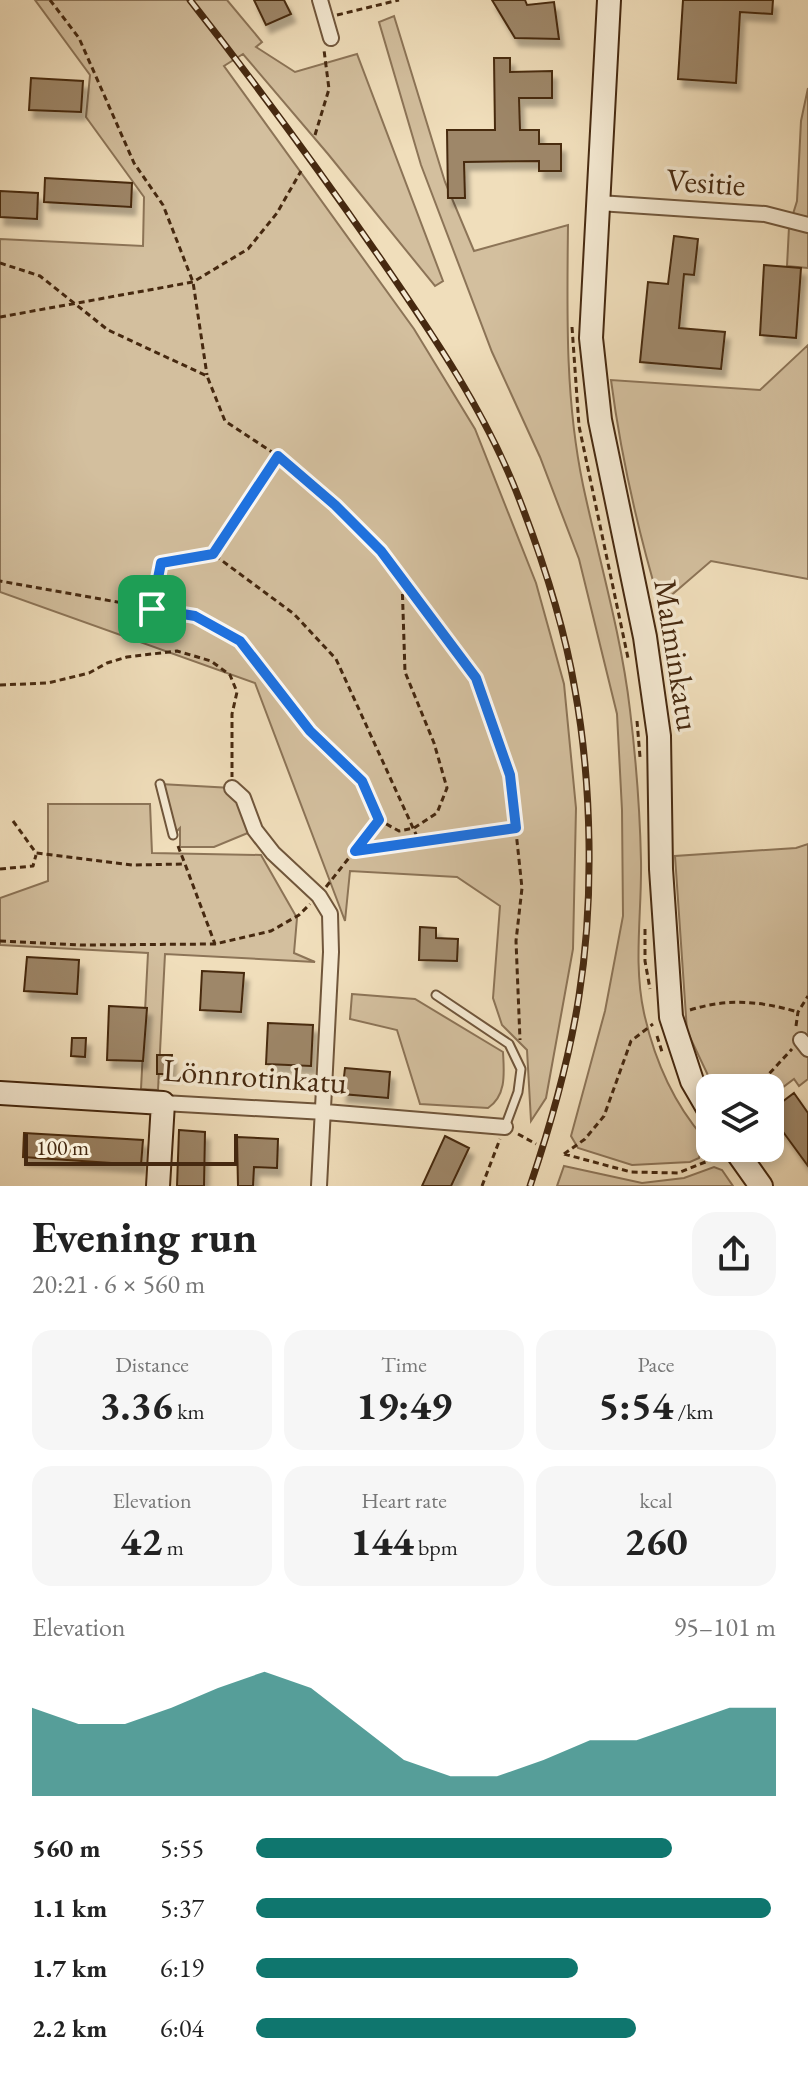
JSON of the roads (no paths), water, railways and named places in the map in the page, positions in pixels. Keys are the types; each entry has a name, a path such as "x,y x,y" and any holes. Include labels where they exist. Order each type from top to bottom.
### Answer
{"street":[{"path":"320,0 326,38"},
{"name":"Malminkatu","path":"609,0 591,338 600,420 645,637 659,736 661,869 671,1017 696,1088"},
{"name":"Vesitie","path":"599,203 765,214 808,224"},
{"path":"232,788 243,798 255,830 273,853 319,896 330,914 325,1112 319,1186"},
{"name":"Lönnrotinkatu","path":"0,1093 325,1112 505,1127"},
{"path":"158,1186 163,1103"},
{"path":"739,1162 761,1186"}],"lane":[{"path":"160,784 173,835"},
{"path":"436,995 509,1044 521,1069 518,1092 505,1127"}],"railway":[{"path":"190,0 334,192 458,376 507,469 552,594 571,667 581,726 588,803 589,883 584,960 575,1020 559,1092 530,1186"}]}
